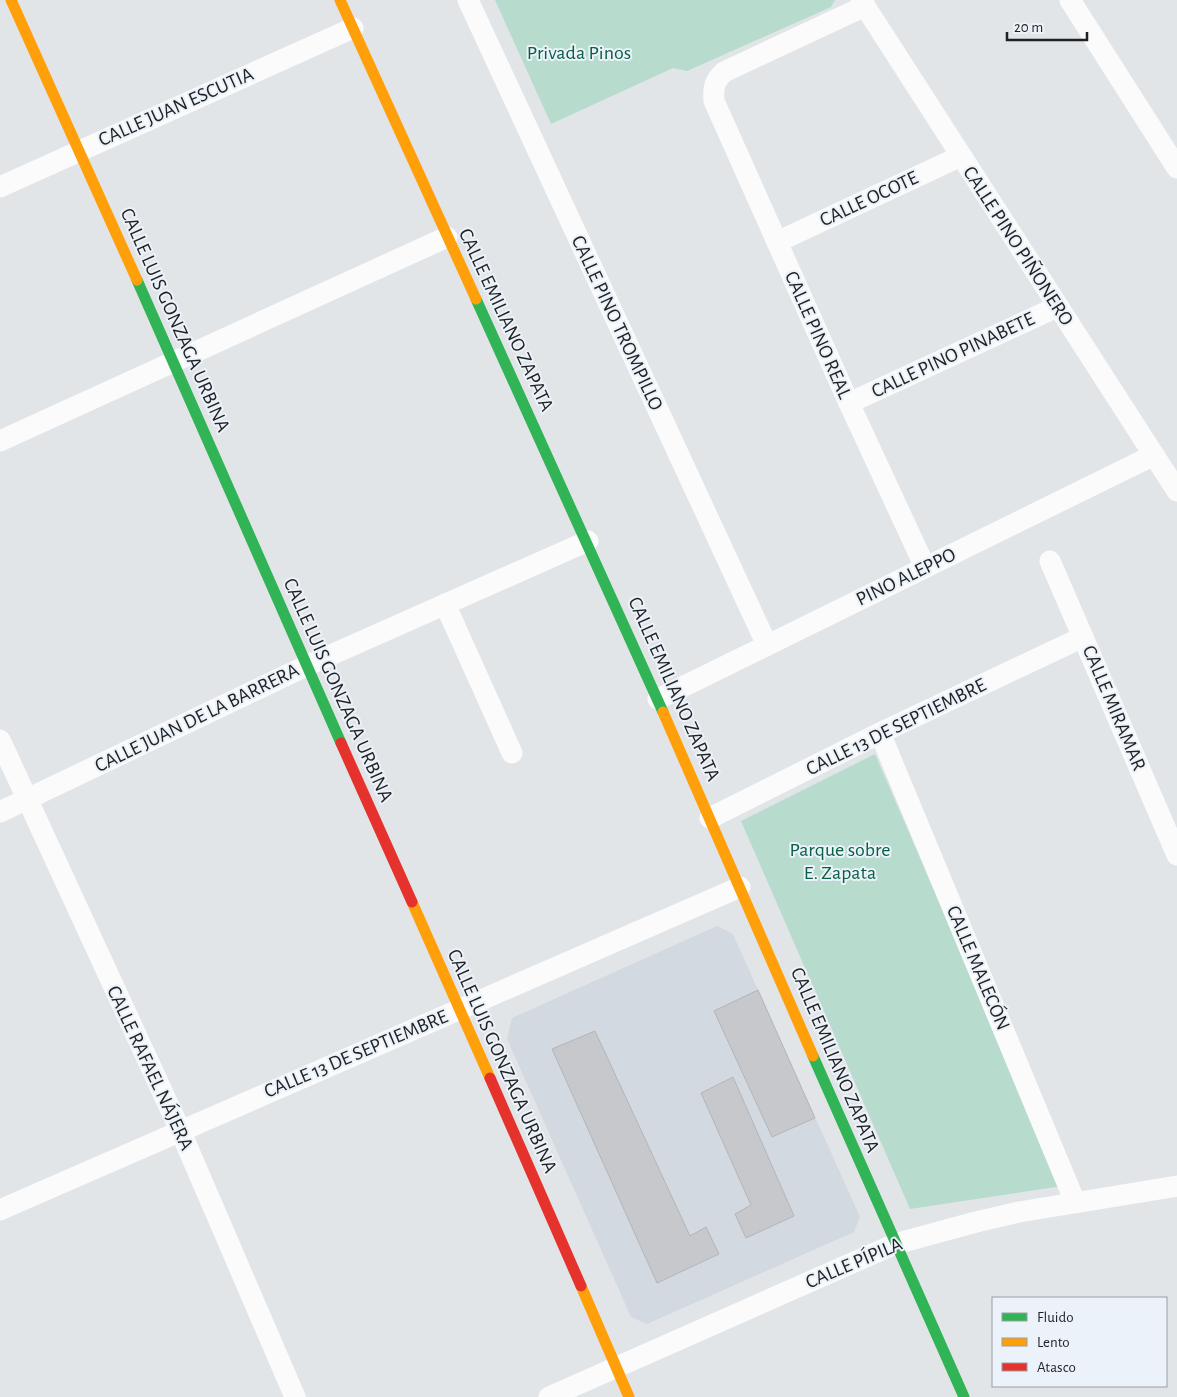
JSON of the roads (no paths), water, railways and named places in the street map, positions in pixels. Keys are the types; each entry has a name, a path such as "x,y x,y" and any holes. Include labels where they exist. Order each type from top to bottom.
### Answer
{"street":[{"name":"CALLE LUIS GONZAGA URBINA","path":"10,0 80,150 174,362 306,666 460,1010 629,1397"},
{"name":"CALLE EMILIANO ZAPATA","path":"340,0 447,237 588,540 895,1244 964,1397"},
{"name":"CALLE PINO TROMPILLO","path":"468,0 767,645"},
{"path":"1070,0 1177,168"},
{"name":"CALLE PINO REAL","path":"863,3 724,72 716,79 714,101 849,403 925,567"},
{"name":"CALLE PINO PIÑONERO","path":"863,3 1177,491"},
{"name":"CALLE JUAN ESCUTIA","path":"0,187 352,28"},
{"name":"CALLE OCOTE","path":"777,242 961,156"},
{"path":"0,442 447,237"},
{"name":"CALLE PINO PINABETE","path":"849,403 1058,307"},
{"name":"PINO ALEPPO","path":"658,699 1154,455"},
{"name":"CALLE JUAN DE LA BARRERA","path":"0,812 306,666 588,540"},
{"name":"CALLE MIRAMAR","path":"1050,561 1177,855"},
{"path":"445,604 512,753"},
{"name":"CALLE 13 DE SEPTIEMBRE","path":"710,818 880,733 1083,637"},
{"name":"CALLE MALECÓN","path":"880,733 1075,1202"},
{"name":"CALLE RAFAEL NÁJERA","path":"0,740 180,1130 295,1397"},
{"name":"CALLE 13 DE SEPTIEMBRE","path":"0,1210 740,887"},
{"name":"CALLE PÍPILA","path":"549,1397 895,1244 984,1220 1075,1202 1177,1186"}],"park label":[{"name":"Privada Pinos","path":"579,53"},
{"name":"Parque sobre E. Zapata","path":"840,862"}]}
